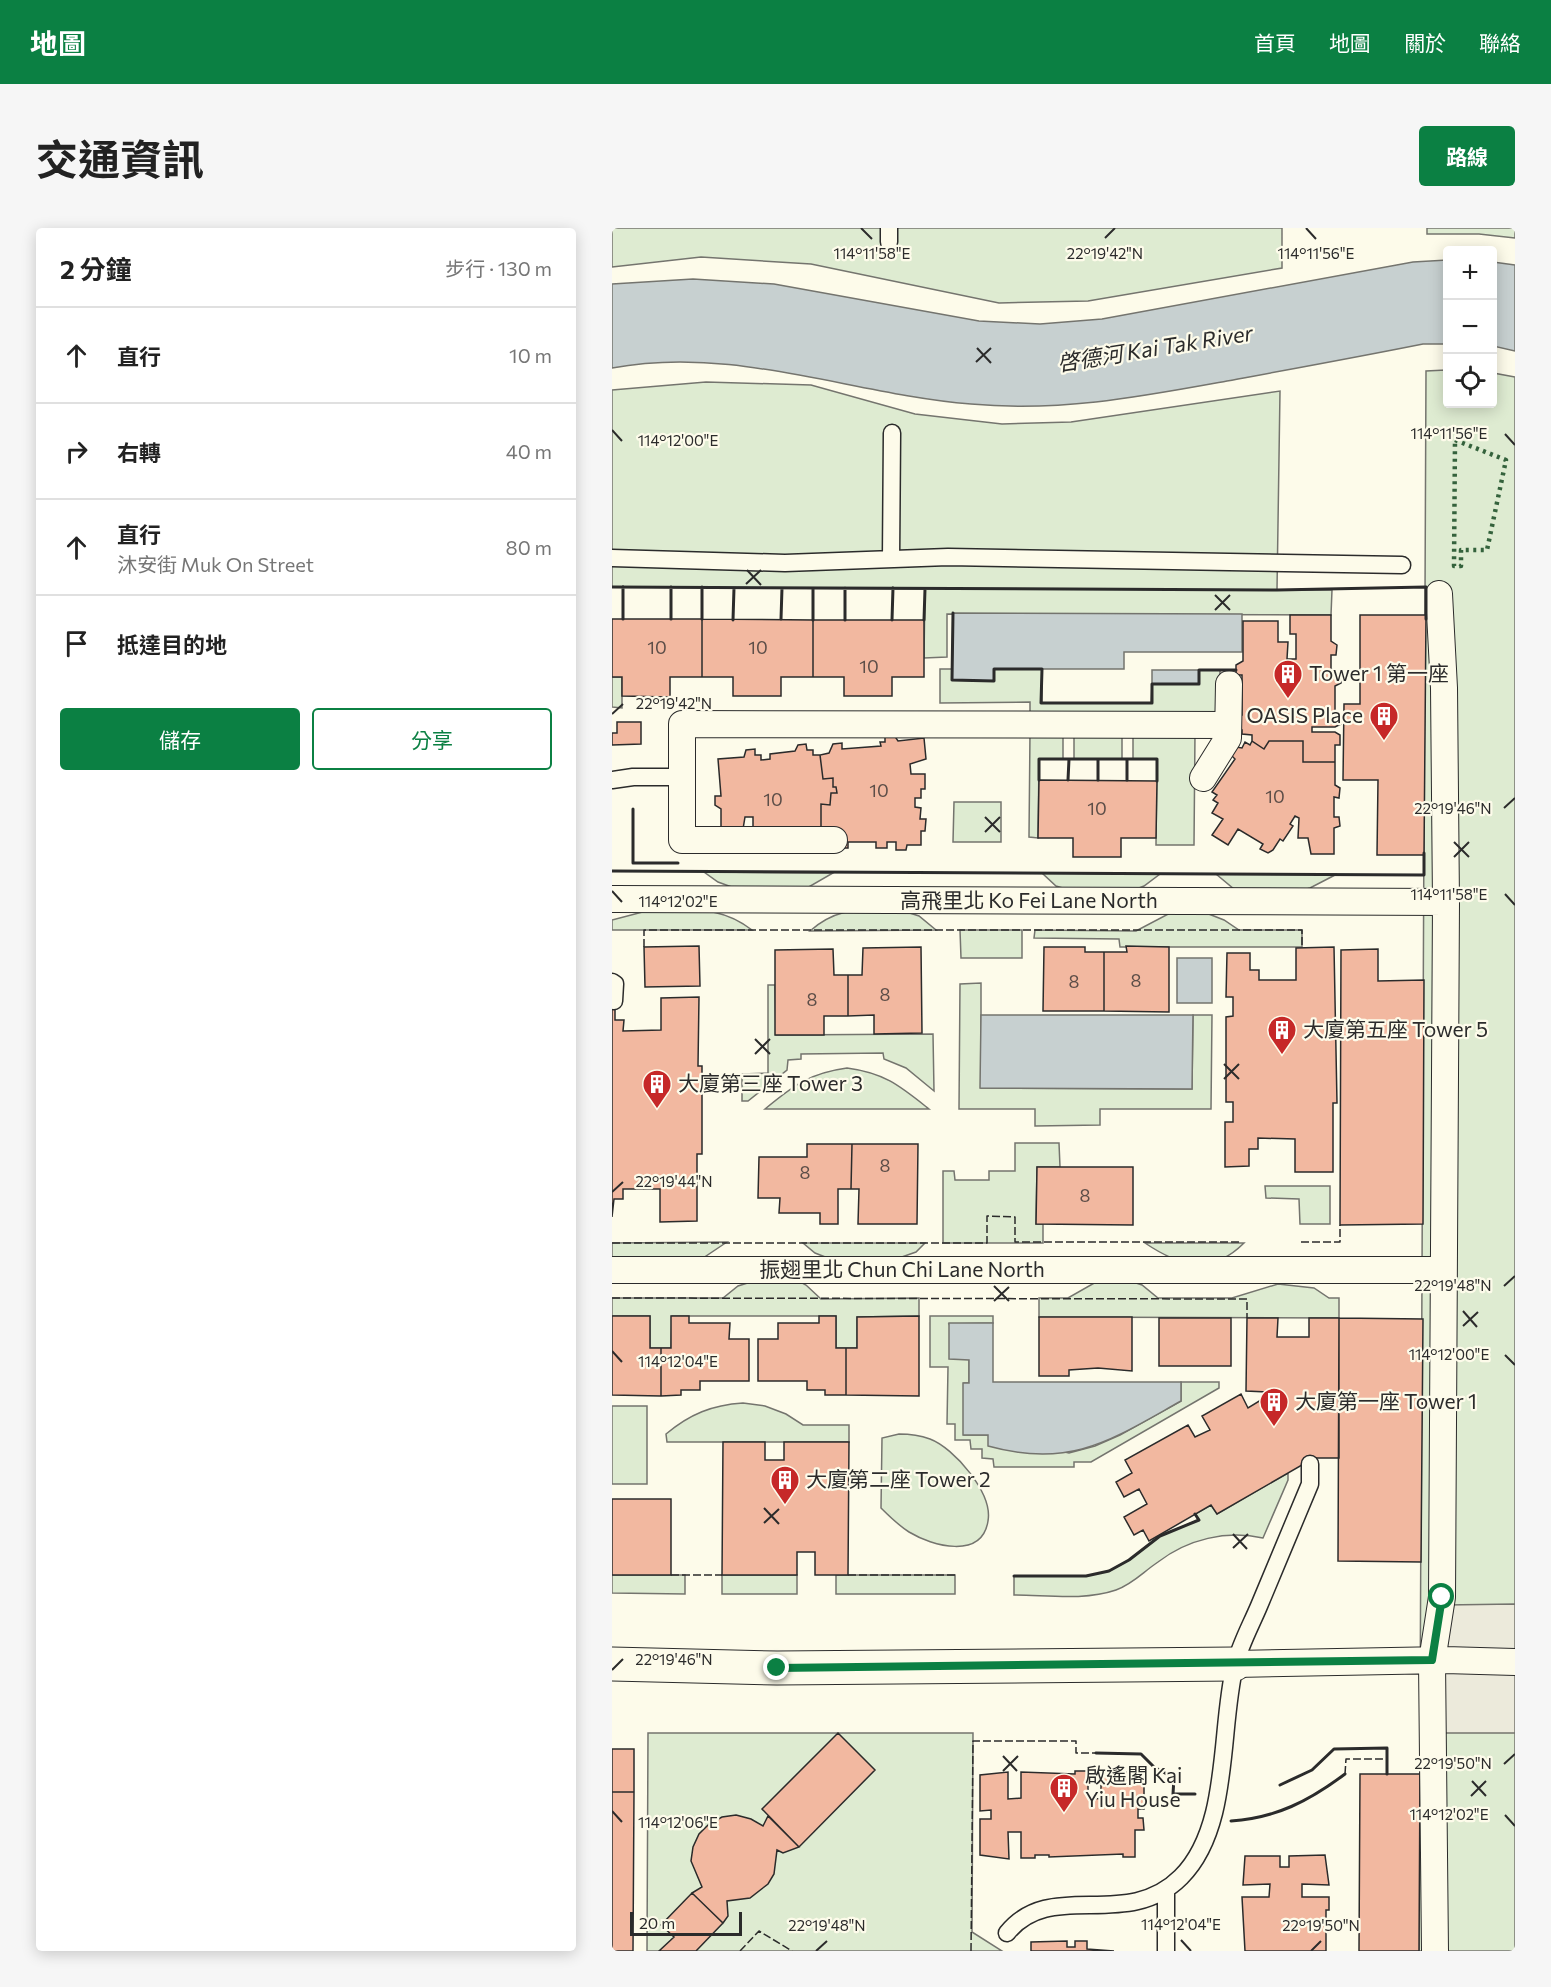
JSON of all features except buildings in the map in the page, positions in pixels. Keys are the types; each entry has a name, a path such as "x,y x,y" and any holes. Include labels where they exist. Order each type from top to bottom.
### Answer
{"street":[{"path":"1435,1951 1432,1660 1442,1597 1446,902 1444,688 1439,594"},
{"path":"1203,778 1228,738 1229,684"},
{"path":"834,840 682,840 682,724 1228,725"},
{"name":"高飛里北 Ko Fei Lane North","path":"612,899 1446,902"},
{"name":"振翅里北 Chun Chi Lane North","path":"612,1270 1443,1270"},
{"path":"612,1664 777,1668 1432,1660 1515,1662"}],"lane":[{"path":"891,559 892,432"},
{"path":"612,558 785,563 948,557 1402,565"},
{"path":"612,780 633,777 682,777"},
{"path":"612,982 615,984 614,1000"},
{"path":"1007,1933 1028,1913 1041,1908 1132,1904 1166,1889 1193,1863 1208,1829 1221,1774 1235,1664 1310,1484 1310,1464"},
{"path":"1166,1889 1166,1951"}],"green space":[{"path":"612,228 1282,228 1282,268 1088,301 999,303 811,264 701,257 612,267"},
{"path":"1427,228 1515,228 1515,238 1479,234 1427,234"},
{"path":"1443,370 1443,408 1497,408 1497,374 1515,377 1515,1951 1419,1951 1426,371"},
{"path":"706,382 811,385 915,414 1002,424 1071,422 1280,391 1277,590 1332,590 1331,615 947,614 947,657 924,658 925,589 612,587 612,390"},
{"path":"940,669 953,669 952,680 994,680 994,669 1042,669 1042,703 1151,703 1152,684 1199,684 1199,670 1220,670 1220,718 1030,717 1030,702 940,703"},
{"path":"612,677 622,677 622,708 612,707"},
{"path":"1030,733 1063,733 1063,759 1039,759 1038,838 1029,837"},
{"path":"1074,733 1122,733 1122,759 1074,759"},
{"path":"1133,733 1195,733 1194,845 1156,845 1157,759 1133,759"},
{"path":"954,802 1001,802 1001,842 953,842"},
{"path":"704,872 833,873 807,888 737,889 718,882"},
{"path":"1042,873 1160,874 1144,886 1124,894 1076,892 1056,886"},
{"path":"1216,874 1337,874 1310,888 1286,895 1234,889"},
{"path":"894,908 919,916 936,930 810,931 830,918 850,911"},
{"path":"654,909 717,913 729,916 752,930 612,930 612,920"},
{"path":"1201,911 1224,920 1239,930 1302,930 1302,947 1120,947 1119,939 1034,938 1035,930 1136,931 1172,912"},
{"path":"960,930 1022,930 1022,958 961,958"},
{"path":"981,983 981,1088 1192,1089 1193,1015 1212,1015 1211,1109 1100,1109 1100,1125 1035,1126 1035,1109 959,1109 960,984"},
{"path":"768,985 775,985 776,1035 933,1034 934,1091 906,1068 884,1059 883,1053 801,1054 801,1059 788,1060 787,1070 748,1101 742,1101 742,1074 768,1073"},
{"path":"847,1068 882,1077 929,1109 765,1109 803,1081 823,1073"},
{"path":"1015,1143 1059,1143 1060,1167 1037,1167 1036,1224 1043,1224 1043,1243 943,1243 943,1171 954,1171 955,1180 989,1180 989,1171 1015,1171"},
{"path":"1265,1186 1330,1186 1330,1224 1300,1224 1299,1199 1266,1198"},
{"path":"727,1242 703,1258 612,1259 612,1243"},
{"path":"803,1243 925,1243 916,1252 899,1258 833,1260 815,1253"},
{"path":"1145,1243 1244,1243 1219,1260 1207,1264 1195,1264 1170,1257"},
{"path":"793,1278 806,1285 821,1299 919,1298 919,1316 857,1317 857,1348 836,1348 836,1316 672,1316 671,1348 650,1348 650,1316 612,1316 612,1298 723,1298 738,1286 754,1281"},
{"path":"1130,1281 1142,1285 1158,1298 1232,1298 1278,1284 1314,1288 1329,1298 1339,1298 1339,1318 1039,1317 1039,1298 1068,1298 1096,1282"},
{"path":"930,1316 993,1316 993,1323 949,1324 969,1360 969,1383 964,1383 964,1435 988,1435 1069,1453 1095,1446 1120,1435 1181,1401 1181,1382 1219,1382 1219,1388 1091,1462 1074,1462 1074,1467 994,1467 993,1459 982,1458 982,1449 971,1449 970,1440 955,1440 955,1424 947,1424 948,1367 930,1367"},
{"path":"743,1403 765,1406 786,1414 803,1425 849,1425 849,1442 667,1442 666,1434 693,1416 711,1408"},
{"path":"612,1406 647,1406 647,1484 612,1484"},
{"path":"899,1434 922,1437 940,1444 970,1473 978,1485 988,1510 988,1521 984,1533 976,1541 955,1546 930,1542 905,1529 881,1508 882,1438"},
{"path":"1288,1473 1288,1480 1263,1538 1235,1535 1195,1542 1170,1554 1128,1584 1104,1593 1065,1597 1014,1595 1014,1576 1086,1576 1109,1571 1129,1560 1160,1536 1198,1520 1195,1514 1211,1505 1217,1514"},
{"path":"612,1575 685,1575 685,1594 612,1593"},
{"path":"722,1575 797,1575 797,1594 722,1594"},
{"path":"836,1575 955,1575 955,1594 836,1594"},
{"path":"648,1733 973,1733 972,1932 1002,1951 647,1951"}],"shaded area":[{"path":"1515,1604 1515,1733 1445,1733 1445,1605"}],"water":[{"name":"啓德河 Kai Tak River","path":"1443,260 1443,344 1423,344 1194,387 1100,402 1037,406 971,404 926,399 747,367 703,363 657,363 612,368 612,284 693,279 774,284 979,321 1040,324 1102,319 1413,262"},
{"path":"1497,263 1515,265 1515,351 1497,347"},
{"path":"953,613 1242,614 1242,652 1124,652 1124,669 994,669 994,681 952,680"},
{"path":"1152,670 1199,670 1199,684 1152,684"},
{"path":"1177,958 1212,958 1212,1003 1177,1003"},
{"path":"981,1015 1193,1015 1192,1089 980,1088"},
{"path":"949,1323 993,1323 993,1382 1181,1382 1181,1401 1133,1428 1089,1447 1043,1454 988,1446 988,1435 963,1435 963,1383 969,1383 969,1360 949,1359"}],"hedge":[{"path":"1455,440 1506,460 1487,550 1461,550 1461,566 1454,566 1455,440"}],"fence":[{"path":"644,947 644,930 1302,930 1302,947"},
{"path":"612,1243 987,1243 987,1216 1015,1217 1015,1242 1239,1242"},
{"path":"1301,1242 1340,1242 1340,1225"},
{"path":"612,1298 1247,1299 1247,1318"},
{"path":"671,1575 722,1575"},
{"path":"848,1575 955,1575"},
{"path":"971,1951 973,1741 1076,1741 1076,1753 1096,1753"},
{"path":"1345,1774 1346,1759 1387,1759"},
{"path":"740,1951 759,1931 792,1951"}],"wall":[{"path":"612,587 1277,590 1426,587 1426,619"},
{"path":"623,587 623,619"},
{"path":"671,587 671,619"},
{"path":"702,587 702,619"},
{"path":"733,620 734,588"},
{"path":"781,619 782,588"},
{"path":"813,588 813,620"},
{"path":"845,588 845,620"},
{"path":"892,620 893,588"},
{"path":"924,620 925,589"},
{"path":"953,613 952,680 994,681 994,669 1042,669 1041,703 1152,703 1152,684 1199,684 1199,670 1236,670"},
{"path":"1039,780 1039,759 1157,759 1157,781"},
{"path":"1068,780 1069,759"},
{"path":"1098,759 1098,780"},
{"path":"1127,759 1127,780"},
{"path":"633,809 633,863 678,863"},
{"path":"612,871 1424,875 1424,853"},
{"path":"1014,1576 1086,1576 1109,1571 1129,1560 1160,1536 1199,1520 1195,1514"},
{"path":"1280,1785 1312,1770 1334,1749 1387,1748 1387,1774"},
{"path":"1096,1753 1141,1754 1154,1767 1174,1778 1173,1794 1195,1794"},
{"path":"1231,1821 1277,1812 1305,1800 1345,1774"}],"place":[{"name":"Tower 1 第一座","path":"1288,700"},
{"name":"OASIS Place","path":"1384,742"},
{"name":"大廈第五座 Tower 5","path":"1282,1056"},
{"name":"大廈第三座 Tower 3","path":"657,1110"},
{"name":"大廈第一座 Tower 1","path":"1274,1428"},
{"name":"大廈第二座 Tower 2","path":"785,1506"},
{"name":"啟遙閣 Kai Yiu House","path":"1064,1814"}],"route":[{"path":"777,1668 1432,1660 1442,1597"}]}
